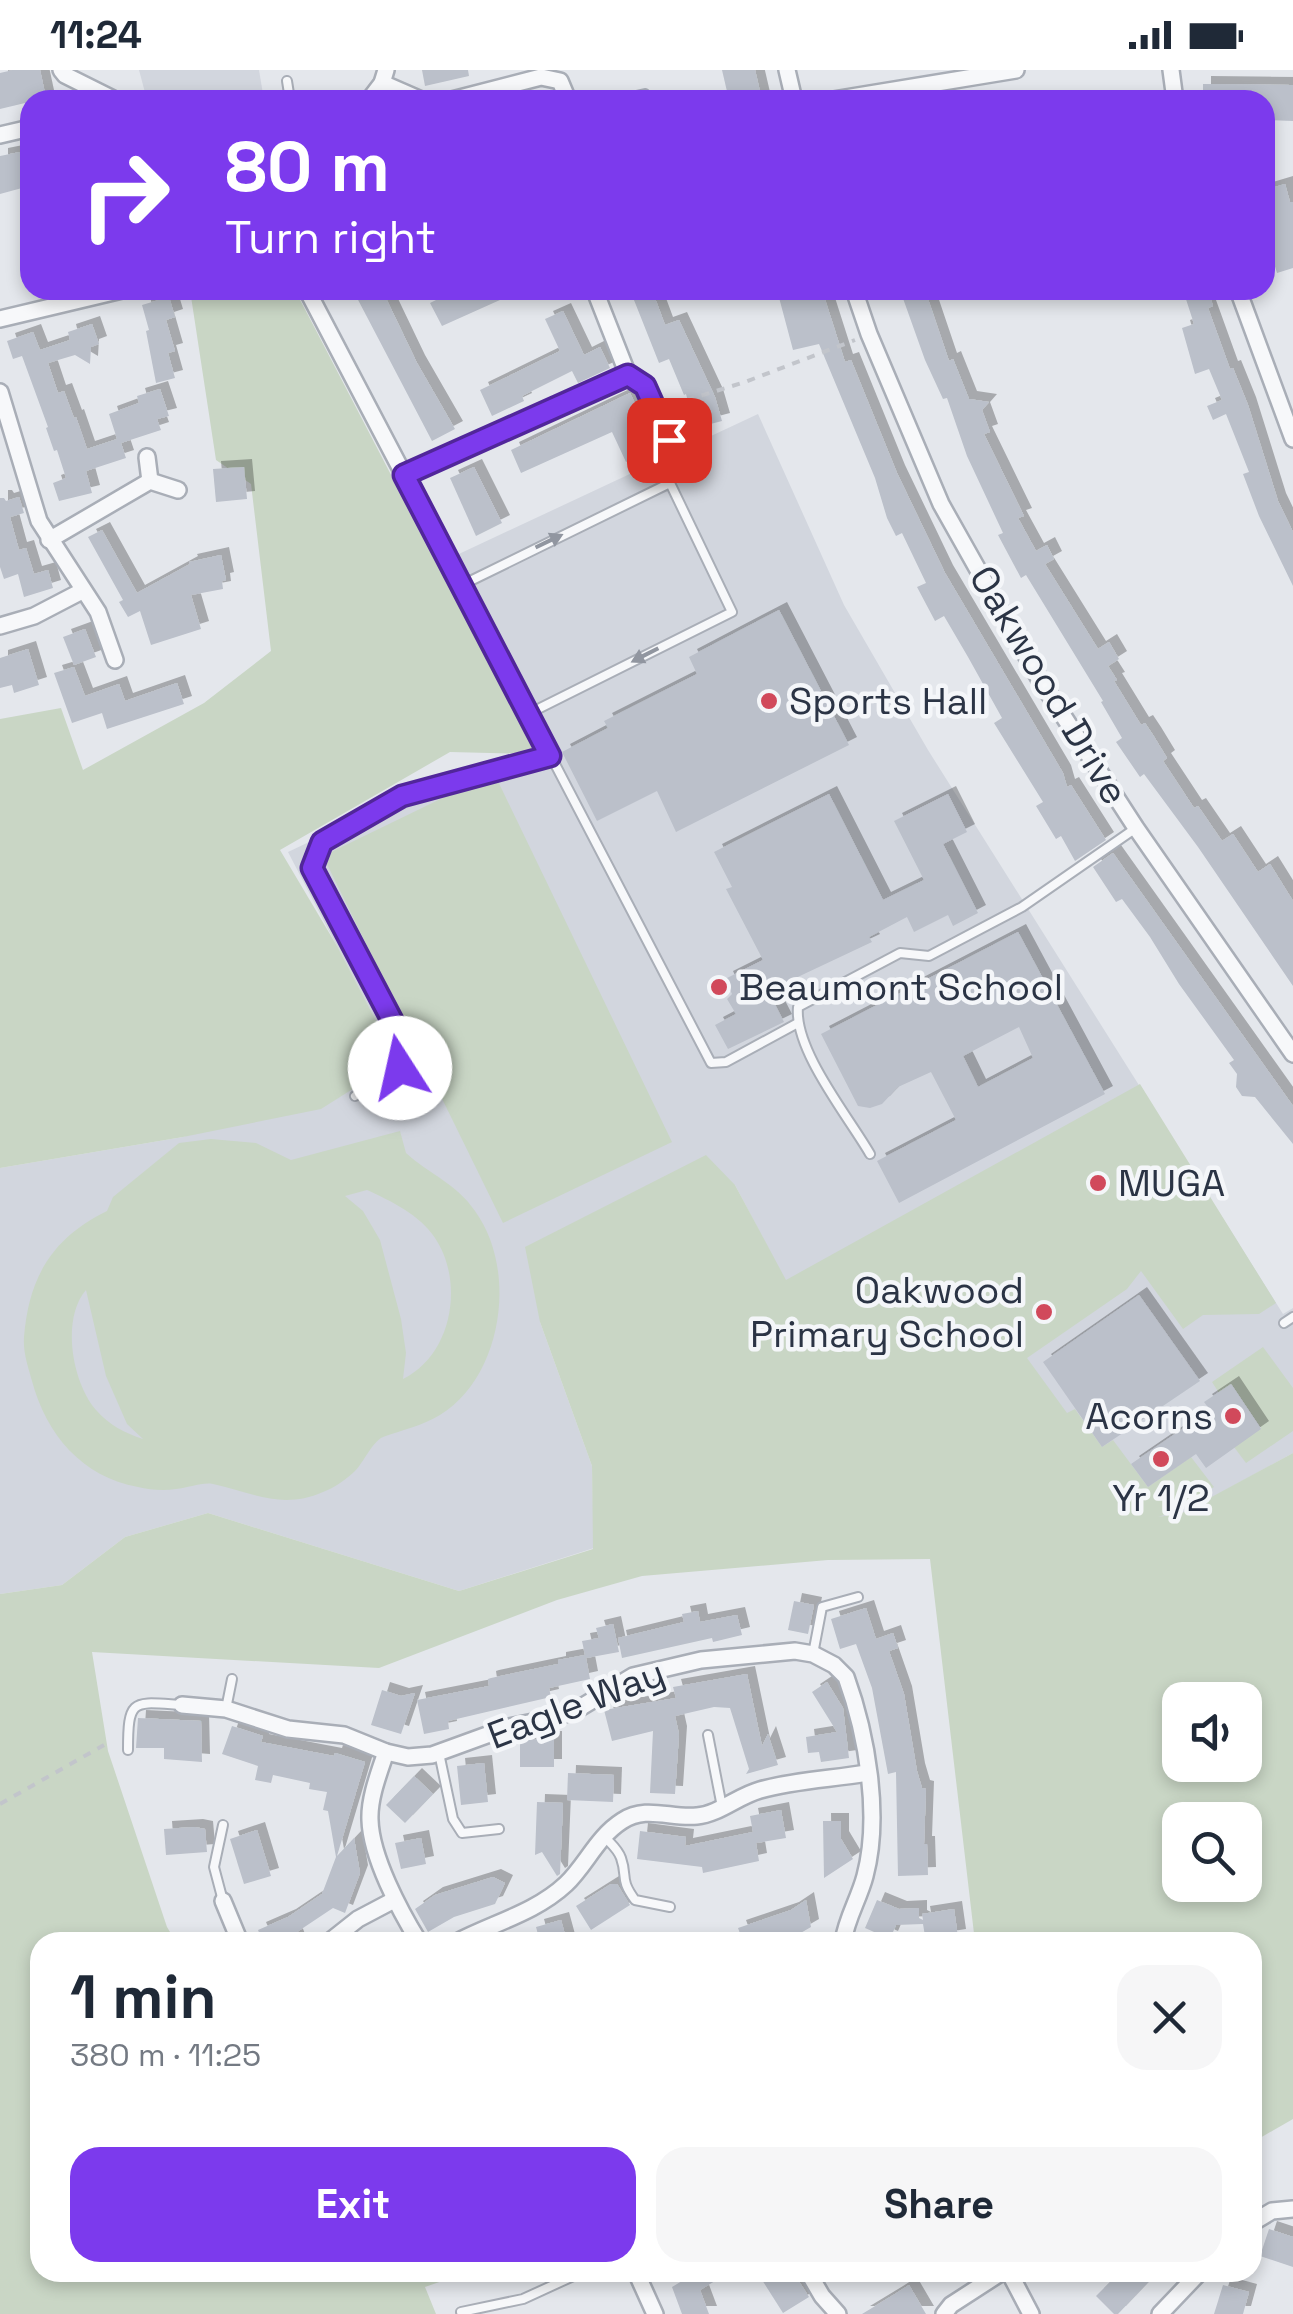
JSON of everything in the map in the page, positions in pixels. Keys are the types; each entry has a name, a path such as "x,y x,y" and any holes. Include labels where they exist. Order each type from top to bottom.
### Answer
{"street":[{"path":"61,70 96,90"},
{"path":"893,90 1016,70"},
{"path":"492,90 541,78 560,81 564,90"},
{"path":"0,319 80,300"},
{"path":"313,300 448,559"},
{"path":"599,300 628,375 645,386 669,440"},
{"name":"Oakwood Drive","path":"857,300 940,504 1040,680 1136,828 1293,1054"},
{"path":"1242,300 1293,439"},
{"path":"404,475 628,375"},
{"path":"0,392 38,521 98,612 116,660"},
{"path":"147,457 150,481"},
{"path":"48,540 150,481 178,490"},
{"path":"0,626 34,616 82,591"},
{"name":"Eagle Way","path":"182,1705 226,1709 288,1728 344,1735 408,1757 439,1753 510,1726 578,1709 632,1676 702,1660 777,1651 813,1654"},
{"path":"813,1654 834,1664 846,1677 874,1801 865,1877 846,1932"},
{"path":"386,1752 370,1820 394,1900 413,1932"},
{"path":"479,1932 542,1903 568,1882 604,1836 622,1820 638,1813 692,1817 710,1814 761,1790 867,1773"},
{"path":"341,1932 394,1900"},
{"path":"223,1901 236,1932"},
{"path":"1262,2217 1272,2211 1293,2209"},
{"path":"641,2282 655,2314"},
{"path":"814,2282 838,2314"},
{"path":"944,2314 987,2282"},
{"path":"1014,2282 1031,2314"},
{"path":"1160,2314 1190,2282"}],"lane":[{"path":"286,81 288,90"},
{"path":"462,585 670,482 732,612 528,714"},
{"path":"448,559 712,1063 726,1062 796,1024"},
{"path":"355,1096 400,1068 394,1024 312,868 322,842 402,796 550,756"},
{"path":"870,1154 813,1060 796,1024 798,1007 900,953 928,956 960,940 1022,907 1136,828"},
{"path":"1284,1323 1293,1317"},
{"path":"813,1654 822,1607 858,1597"},
{"path":"226,1709 232,1679"},
{"path":"128,1750 128,1716 132,1710 142,1703 182,1705"},
{"path":"708,1735 722,1807"},
{"path":"439,1753 453,1819 462,1832 499,1829"},
{"path":"223,1825 214,1867 223,1901"},
{"path":"604,1836 619,1853 622,1882 636,1900 670,1907"},
{"path":"461,2312 523,2299 560,2282"}],"path":[{"path":"658,410 745,382 869,334"},
{"path":"0,1804 104,1745"}],"shaded area":[{"path":"139,70 259,70 262,90 144,90"},
{"name":"Beaumont School","path":"758,414 844,605 928,750 1283,1314 1293,1308 1293,1453 1182,1514 1101,1525 785,1280 735,1185 540,1322 592,1466 594,1548 459,1591 208,1513 125,1537 62,1585 0,1594 0,1168 183,1137 396,1060 288,852 450,775 519,753 429,568"}],"green space":[{"path":"192,300 300,300 536,754 450,752 280,850 337,946 397,1061 321,1109 0,1168 0,719 61,708 83,770 204,703 271,651 251,484 216,460"},
{"path":"494,773 672,1142 503,1223 323,856"},
{"path":"1140,1084 1276,1303 1259,1314 1203,1315 1183,1329 1141,1271 1127,1289 1027,1358 1067,1413 1075,1409 1102,1447 1113,1440 1148,1487 1191,1457 1214,1487 1179,1510 1158,1517 1182,1513 1293,1453 1293,2119 1262,2137 1262,1932 974,1932 930,1559 828,1560 642,1576 557,1600 379,1668 92,1652 108,1751 170,1932 30,1932 30,2282 439,2282 425,2287 436,2314 0,2314 0,1594 62,1585 125,1537 208,1513 459,1591 593,1549 592,1466 540,1322 525,1247 706,1155 735,1185 786,1280"},
{"path":"400,1131 406,1153 468,1202 488,1235 497,1262 499,1291 490,1349 478,1375 440,1415 383,1437 348,1477 308,1497 281,1500 209,1484 152,1489 100,1474 69,1450 57,1435 38,1400 27,1365 27,1315 47,1262 72,1234 107,1211 113,1197 179,1143 211,1139 256,1143 291,1160","holes":["367,1190 404,1210 429,1230 450,1276 449,1316 443,1336 420,1368 403,1379 406,1353 401,1319 380,1240 363,1211 345,1196","86,1290 106,1376 127,1424 143,1439 101,1415 81,1384 72,1333 78,1302"]},
{"path":"1263,1347 1293,1388 1293,1431 1246,1463 1234,1447 1261,1428 1232,1385 1219,1393 1212,1382"}],"building":[{"path":"40,70 44,90 20,90 20,104 0,109 0,73"},
{"path":"422,70 468,70 469,76 425,86"},
{"path":"722,70 755,70 760,90 727,90"},
{"path":"1203,84 1293,85 1293,121 1275,120 1275,90 1203,90"},
{"path":"20,152 20,189 0,194 0,156"},
{"path":"1285,184 1293,202 1293,268 1277,273 1275,266 1275,187"},
{"path":"170,300 175,317 166,320 175,351 168,353 175,378 156,383 142,305"},
{"path":"358,300 387,300 455,429 432,441"},
{"path":"436,300 500,300 442,326 430,303"},
{"path":"634,300 656,300 665,325 679,320 722,421 695,428 686,394 669,359 659,363"},
{"path":"780,300 825,300 845,362 851,360 897,473 945,573 1063,773 1067,787 1071,785 1106,840 1075,861 1061,836 1056,839 1036,806 1043,802 994,723 1002,718 968,657 944,616 935,621 917,587 926,583 902,533 896,536 887,518 875,478 819,344 793,350"},
{"path":"904,300 928,300 949,361 953,359 969,399 989,402 982,410 990,432 984,434 1024,516 1018,518 1036,551 1047,545 1054,559 1045,564 1098,649 1109,642 1119,659 1108,666 1117,680 1114,681 1141,725 1145,723 1153,735 1167,758 1163,761 1222,841 1233,834 1258,872 1270,864 1293,901 1293,986 1198,847 1116,742 1122,738 1103,701 1026,575 1021,578 998,535 1003,533 967,456 947,398 943,399"},
{"path":"1186,300 1211,300 1213,306 1208,308 1248,405 1278,501 1293,532 1293,586 1259,516 1243,474 1249,472 1226,414 1213,420 1207,406 1222,400 1209,369 1195,374 1182,328 1194,324"},
{"path":"563,311 584,355 600,347 610,368 578,383 572,371 492,416 480,390 560,351 545,319"},
{"path":"92,324 99,344 91,347 90,364 75,355 48,363 58,393 64,391 87,449 117,439 109,414 139,403 137,396 160,389 169,416 157,419 161,430 121,443 126,458 86,471 92,493 59,501 53,483 66,478 57,450 54,451 22,356 13,359 7,341 33,332 40,350 70,340 68,332"},
{"path":"630,393 640,414 628,419 645,453 626,462 612,432 521,473 511,450"},
{"path":"244,467 247,499 216,502 213,469"},
{"path":"474,467 502,523 476,536 450,478"},
{"path":"19,497 24,513 10,517 19,550 26,548 34,574 48,570 53,588 24,597 18,574 4,579 0,567 0,498 6,501"},
{"path":"102,530 137,593 189,562 221,555 226,580 222,581 223,589 191,595 201,629 151,645 140,611 128,617 119,602 123,600 88,537"},
{"path":"779,610 849,745 676,832 657,791 597,821 562,752 608,728 604,721 697,674 689,657"},
{"path":"85,629 96,657 74,665 63,637"},
{"path":"28,649 39,685 14,693 12,685 0,688 0,658"},
{"path":"74,667 85,696 119,684 125,701 177,683 184,704 107,729 102,713 72,723 54,673"},
{"path":"829,794 883,900 924,880 894,821 948,794 967,832 943,844 978,913 953,926 948,915 914,932 907,917 869,937 872,942 768,991 784,1022 728,1049 715,1025 736,1014 727,999 732,994 725,979 763,960 726,889 732,887 714,852"},
{"path":"1113,853 1293,1106 1293,1144 1255,1097 1242,1096 1236,1087 1237,1074 1229,1063 1234,1060 1150,937 1122,899 1116,902 1093,867"},
{"path":"1018,932 1105,1094 899,1203 877,1161 956,1120 931,1072 898,1087 882,1104 858,1106 821,1034","holes":["1019,1027 1033,1058 978,1087 963,1056"]},
{"path":"1139,1295 1200,1381 1102,1447 1043,1362"},
{"path":"1231,1384 1261,1429 1206,1468 1196,1454 1148,1487 1131,1464 1210,1410 1204,1402"},
{"path":"794,1601 814,1605 808,1634 788,1630"},
{"path":"866,1608 876,1639 893,1633 898,1648 889,1651 904,1694 917,1771 922,1788 926,1789 924,1844 928,1875 898,1876 896,1772 888,1774 872,1688 856,1644 840,1649 831,1619"},
{"path":"698,1611 700,1622 737,1615 742,1635 622,1658 618,1638 684,1622 682,1614"},
{"path":"613,1624 619,1652 586,1658 590,1679 549,1688 551,1697 448,1721 449,1729 424,1734 417,1700 489,1686 491,1678 585,1655 582,1641 599,1638 596,1628"},
{"path":"747,1674 762,1746 768,1734 778,1765 746,1774 749,1769 730,1708 714,1707 675,1716 679,1734 675,1794 650,1793 653,1731 612,1741 604,1710 676,1698 673,1687"},
{"path":"827,1682 843,1708 849,1758 821,1762 819,1752 808,1753 806,1737 837,1732 812,1692"},
{"path":"382,1690 401,1696 415,1693 401,1734 371,1725"},
{"path":"138,1718 201,1721 202,1762 164,1759 164,1748 136,1748"},
{"path":"232,1726 263,1736 261,1742 334,1756 335,1753 365,1762 337,1856 354,1838 360,1873 345,1913 333,1908 297,1932 259,1932 322,1894 336,1857 328,1811 323,1810 327,1792 309,1789 310,1783 273,1775 271,1783 255,1780 258,1766 222,1754"},
{"path":"554,1739 554,1767 520,1767 520,1740"},
{"path":"484,1763 488,1802 461,1805 457,1766"},
{"path":"568,1773 614,1775 613,1802 567,1800"},
{"path":"414,1776 433,1794 405,1823 386,1805"},
{"path":"537,1802 563,1803 557,1876 542,1852 535,1855"},
{"path":"781,1810 786,1838 756,1843 759,1861 703,1873 702,1867 637,1859 640,1831 686,1837 685,1846 753,1832 750,1816"},
{"path":"823,1821 841,1821 841,1839 853,1859 824,1878"},
{"path":"164,1829 205,1829 207,1852 166,1855"},
{"path":"257,1830 271,1876 244,1884 230,1839"},
{"path":"421,1838 426,1864 401,1869 395,1843"},
{"path":"493,1877 505,1883 495,1904 454,1917 428,1932 415,1909 435,1895"},
{"path":"617,1884 630,1905 591,1930 576,1906"},
{"path":"806,1900 811,1927 802,1932 739,1932 738,1928 791,1910"},
{"path":"877,1900 899,1909 919,1908 919,1918 923,1920 922,1914 954,1909 957,1932 924,1932 923,1924 896,1925 893,1932 865,1928"},
{"path":"561,1920 564,1932 537,1932 536,1927"},
{"path":"1269,2229 1293,2237 1293,2267 1262,2257"},
{"path":"680,2282 713,2282 700,2290 709,2314 682,2314 672,2287"},
{"path":"763,2282 799,2282 809,2297 783,2313"},
{"path":"1110,2282 1148,2282 1118,2314 1096,2296"},
{"path":"909,2285 926,2314 862,2314 895,2294"},
{"path":"1223,2285 1249,2292 1243,2314 1214,2314"}],"place":[{"name":"Sports Hall","path":"769,701"},
{"name":"Beaumont School","path":"719,987"},
{"name":"MUGA","path":"1098,1183"},
{"name":"Oakwood Primary School","path":"1044,1312"},
{"name":"Acorns","path":"1233,1416"},
{"name":"Yr 1/2","path":"1161,1459"}],"route":[{"path":"400,1068 394,1024 312,868 322,842 402,796 550,756 404,475 628,375 645,386 669,440"}]}
